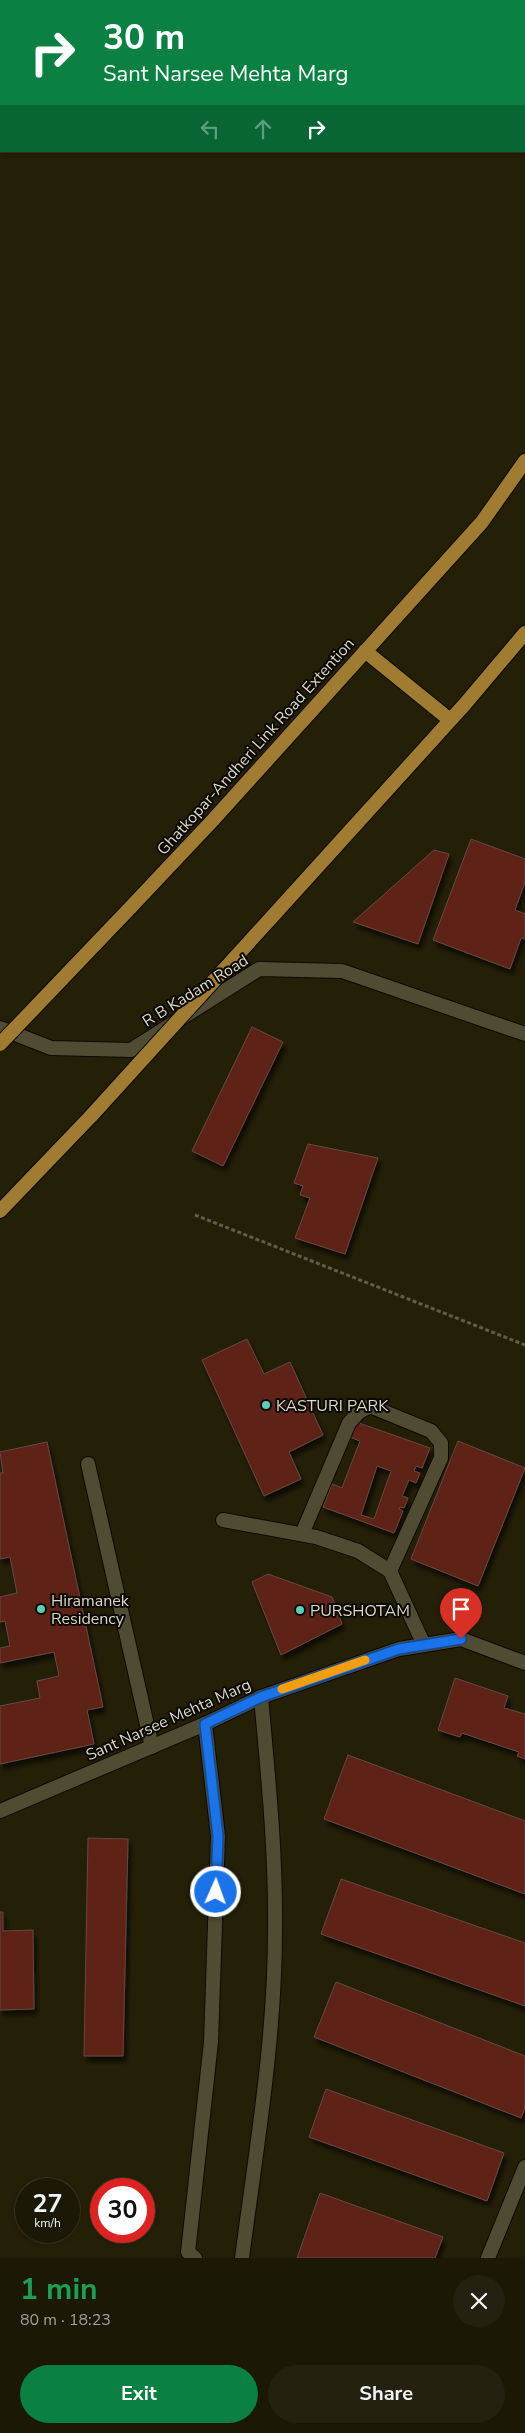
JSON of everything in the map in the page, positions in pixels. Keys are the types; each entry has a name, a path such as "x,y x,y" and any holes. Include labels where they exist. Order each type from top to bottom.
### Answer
{"main road":[{"name":"Ghatkopar-Andheri Link Road Extention","path":"0,1044 213,820 482,522 525,461"},
{"path":"0,1211 92,1115 271,918 450,720 525,633"},
{"path":"365,651 450,720"}],"street":[{"name":"R B Kadam Road","path":"0,1028 51,1048 130,1050 259,969 342,971 525,1034"},
{"path":"302,1534 349,1423 359,1412 370,1406 431,1431 441,1443 441,1458 390,1571"},
{"path":"88,1464 152,1747"},
{"path":"223,1520 302,1534 358,1551 390,1571 424,1645"},
{"name":"Sant Narsee Mehta Marg","path":"0,1812 205,1724 261,1697 399,1649 461,1639 525,1664"},
{"path":"242,2258 269,2039 276,1932 273,1825 261,1697"},
{"path":"196,2258 188,2252 211,2042 218,1836 205,1724"},
{"path":"488,2258 525,2166"}],"path":[{"path":"194,1216 525,1345"}],"building":[{"path":"471,839 525,859 525,882 515,910 525,914 525,939 521,938 510,969 433,940"},
{"path":"434,850 449,854 418,944 353,922"},
{"path":"252,1027 283,1042 223,1166 192,1151"},
{"path":"308,1144 378,1158 345,1254 295,1238 310,1198 300,1195 303,1186 294,1183"},
{"name":"KASTURI PARK","path":"247,1339 264,1374 290,1362 323,1435 289,1452 301,1479 264,1496 202,1360"},
{"path":"356,1422 430,1448 422,1468 416,1466 414,1471 420,1473 416,1483 409,1480 402,1496 408,1498 404,1508 400,1507 399,1509 403,1511 394,1533 323,1507 332,1484 342,1488 360,1441 350,1437","holes":["377,1466 391,1471 374,1519 361,1515"]},
{"path":"458,1441 525,1468 478,1586 411,1559"},
{"name":"Hiramanek Residency","path":"47,1442 103,1707 87,1710 94,1744 0,1764 0,1706 40,1698 37,1681 59,1676 54,1652 0,1663 0,1648 10,1646 5,1621 0,1622 0,1597 17,1593 10,1557 0,1559 0,1473 3,1473 0,1452"},
{"name":"PURSHOTAM","path":"268,1574 332,1597 342,1624 281,1655 252,1582"},
{"path":"455,1678 508,1696 504,1708 525,1714 525,1759 517,1756 519,1752 462,1733 460,1737 438,1730"},
{"path":"348,1755 525,1821 525,1894 324,1819"},
{"path":"88,1838 128,1839 123,2056 84,2056"},
{"path":"341,1879 525,1943 525,2006 321,1934"},
{"path":"0,1912 3,1912 3,1931 33,1930 34,2009 0,2010"},
{"path":"336,1982 525,2056 525,2108 521,2118 314,2037"},
{"path":"326,2089 504,2153 487,2201 309,2137"},
{"path":"320,2193 443,2237 435,2258 297,2258"}],"slow traffic":[{"path":"282,1689 365,1660"}],"place":[{"name":"KASTURI PARK","path":"266,1405"},
{"name":"Hiramanek Residency","path":"41,1609"},
{"name":"PURSHOTAM","path":"300,1610"}],"route":[{"path":"216,1892 218,1836 205,1724 261,1697 399,1649 461,1639"}]}
